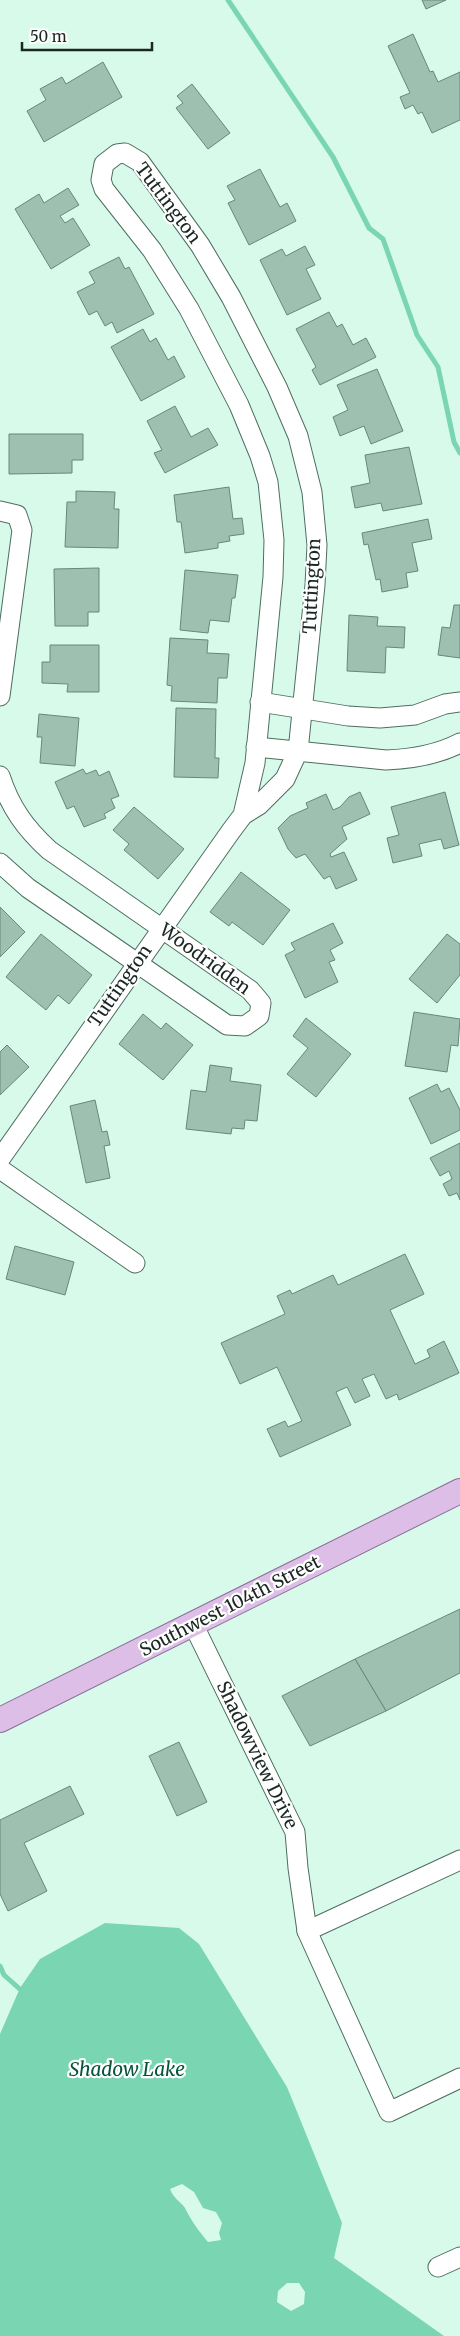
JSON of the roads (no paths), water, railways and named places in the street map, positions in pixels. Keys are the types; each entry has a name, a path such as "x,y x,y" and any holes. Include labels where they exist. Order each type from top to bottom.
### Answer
{"main road":[{"name":"Southwest 104th Street","path":"0,1720 460,1491"}],"street":[{"name":"Tuttington","path":"0,1159 161,927 243,814 255,763 273,577 274,540 268,482 250,428 194,318 152,250 104,189 101,180 104,164 117,154 125,153 140,162 200,245 277,387 298,436 312,492 317,545 316,585 298,751 285,779 259,805 243,814"},
{"path":"0,511 16,515 22,530 0,696"},
{"path":"260,702 380,718 415,715 446,704 460,702"},
{"path":"256,747 348,757 406,759 429,754 460,743"},
{"name":"Woodridden","path":"0,776 14,811 34,836 49,850 250,990 261,1003 260,1016 245,1026 227,1025 28,888 0,863"},
{"path":"0,1169 135,1263"},
{"name":"Shadowview Drive","path":"193,1624 295,1832 307,1932 389,2112 460,2078"},
{"path":"307,1932 460,1860"},
{"path":"438,2267 460,2256"}],"water":[{"name":"Shadow Lake","path":"105,1923 179,1928 199,1944 287,2087 342,2223 334,2258 444,2336 0,2336 0,2034 20,1988 40,1959","holes":["182,2184 194,2192 203,2208 216,2212 222,2223 219,2233 221,2240 208,2242 195,2226 185,2208 173,2195 170,2189","287,2283 299,2283 305,2292 304,2304 291,2311 277,2302 278,2291"]}],"waterway":[{"path":"228,0 333,157 369,228 383,239 417,335 438,367 454,442 460,453"},
{"path":"0,1966 4,1975 22,1991"}]}
